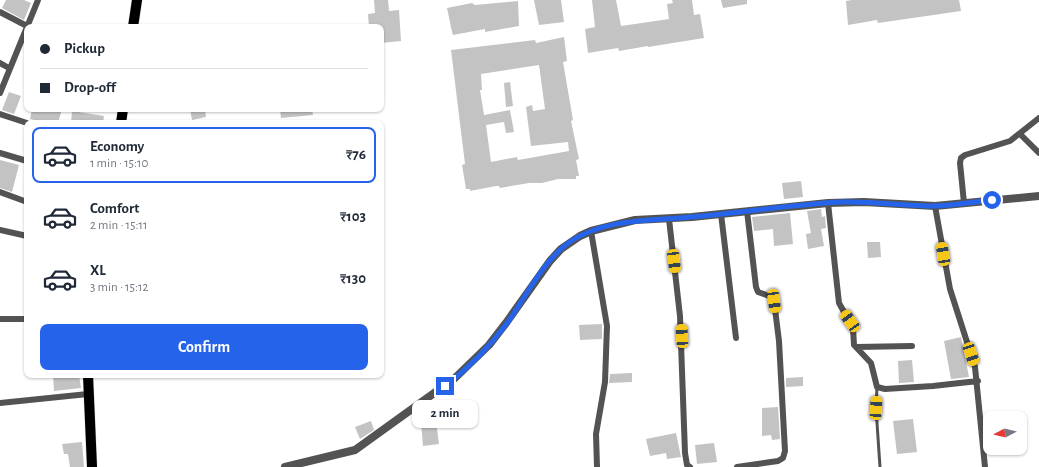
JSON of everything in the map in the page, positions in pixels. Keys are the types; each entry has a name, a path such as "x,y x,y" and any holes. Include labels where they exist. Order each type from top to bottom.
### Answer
{"main road":[{"path":"133,24 137,0"},
{"path":"88,378 92,467"}],"street":[{"path":"28,24 38,0"},
{"path":"0,12 24,24"},
{"path":"0,93 24,33"},
{"path":"0,63 9,68"},
{"path":"0,114 24,122"},
{"path":"964,203 960,163 961,158 966,155 998,146 1020,134 1039,118"},
{"path":"1020,134 1039,153"},
{"path":"0,153 24,161"},
{"path":"0,192 24,201"},
{"path":"285,467 355,450 455,378 488,345 506,323 550,261 561,249 570,242 592,232 635,220 670,219 828,203 870,202 935,206 1039,196"},
{"path":"828,203 836,292 839,303 853,328 856,347 871,363 877,387 885,389 978,381"},
{"path":"935,206 944,264 950,289 975,367 978,381 985,467"},
{"path":"737,467 778,461 783,458 785,451 779,341 774,301 772,297 758,292 756,287 747,211"},
{"path":"721,214 736,338"},
{"path":"670,219 680,316 685,453 687,465 690,467"},
{"path":"0,230 24,235"},
{"path":"592,232 607,326 605,382 596,434 597,467"},
{"path":"0,319 24,319"},
{"path":"856,347 912,346"},
{"path":"0,403 88,394"}],"lane":[{"path":"877,387 876,408 880,467"}],"building":[{"path":"6,0 24,0 31,3 24,20 2,8"},
{"path":"374,0 388,0 389,11 399,10 401,41 384,43 384,24 369,24 368,14 375,13"},
{"path":"534,0 561,0 564,22 539,25"},
{"path":"592,0 616,0 621,26 669,19 667,4 673,3 672,0 692,0 694,15 700,14 704,38 619,51 618,48 588,53 585,29 595,27"},
{"path":"721,0 747,0 747,4 723,8"},
{"path":"959,0 961,11 878,23 877,20 848,25 846,1"},
{"path":"518,1 519,26 485,32 485,29 453,35 447,8 472,3 475,5"},
{"path":"564,37 567,61 563,62 573,120 571,121 579,159 576,160 579,176 576,176 576,179 558,179 542,183 529,183 500,188 499,186 496,186 470,191 470,189 466,189 462,165 465,164 451,50 535,40 536,43","holes":["539,65 545,109 533,111 532,105 526,107 531,146 568,142 569,151 518,160 517,157 491,162 486,125 504,122 506,133 514,132 510,110 484,115 480,90 482,90 481,74"]},
{"path":"510,82 513,106 506,107 504,83"},
{"path":"9,92 21,96 14,114 2,110"},
{"path":"31,112 61,112 59,120 30,119"},
{"path":"72,112 104,116 103,120 71,120"},
{"path":"191,112 205,112 206,117 192,120"},
{"path":"280,112 312,112 313,115 281,118"},
{"path":"0,160 19,165 12,192 0,188"},
{"path":"801,181 803,197 784,199 782,183"},
{"path":"821,209 822,217 825,216 826,228 821,229 824,246 808,249 806,234 811,233 807,211"},
{"path":"790,213 793,244 774,246 773,229 754,231 752,217"},
{"path":"867,242 880,242 881,257 868,258"},
{"path":"602,324 602,339 580,340 579,325"},
{"path":"961,337 969,377 951,379 944,341"},
{"path":"912,360 914,382 899,383 898,361"},
{"path":"632,373 632,382 609,383 610,374"},
{"path":"803,377 803,386 786,387 786,378"},
{"path":"53,378 79,378 81,388 54,391"},
{"path":"434,405 439,444 423,446 420,410 426,406"},
{"path":"778,407 780,439 772,440 771,435 762,436 762,408"},
{"path":"913,419 917,452 897,454 893,421"},
{"path":"371,421 374,430 360,439 355,427"},
{"path":"676,433 681,457 667,459 666,453 650,456 646,439"},
{"path":"82,442 84,467 70,467 68,454 64,454 62,444"},
{"path":"714,443 717,462 697,464 695,445"}],"route":[{"path":"445,386 471,364 488,345 506,323 550,261 561,249 580,236 602,228 635,220 670,219 842,202 883,202 935,206 992,200"}]}
